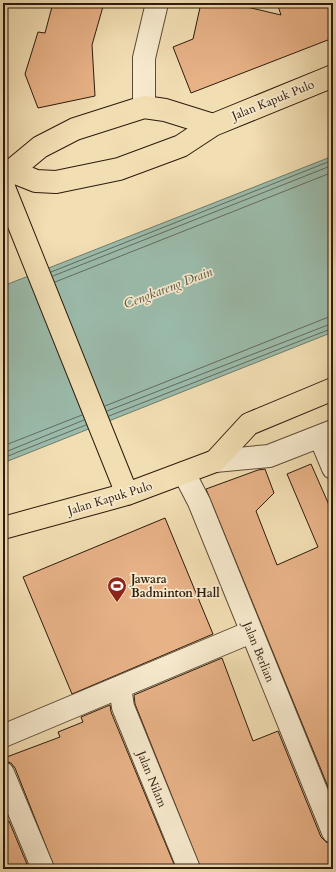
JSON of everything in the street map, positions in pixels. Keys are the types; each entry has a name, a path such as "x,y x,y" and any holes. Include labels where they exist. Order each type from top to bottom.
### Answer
{"main road":[{"name":"Jalan Kapuk Pulo","path":"6,181 56,182 119,169 181,146 213,125 333,76"},
{"path":"124,486 6,181 40,147 75,129 144,107 165,110 213,125"},
{"name":"Jalan Kapuk Pulo","path":"3,528 124,486 184,473 215,461 249,424 333,389"}],"street":[{"path":"144,107 144,58 157,3"},
{"path":"326,434 333,468"},
{"name":"Jalan Kapuk Pulo","path":"215,461 269,456 326,434"},
{"name":"Jalan Berlian","path":"184,473 199,502 333,832"},
{"path":"3,736 251,632"},
{"name":"Jalan Nilam","path":"120,687 123,707 189,869"},
{"path":"3,773 43,869"}],"water":[{"name":"Cengkareng Drain","path":"333,156 333,332 3,463 3,286"}],"building":[{"path":"53,3 104,3 92,45 95,96 38,108 25,74 38,32 45,33"},
{"path":"201,3 230,3 281,15 277,3 333,3 333,38 191,93 173,47 193,39"},
{"path":"311,464 333,514 333,799 206,489 258,470 265,469 274,493 256,511 277,565 318,547 287,474"},
{"name":"Jawara Badminton Hall","path":"165,518 213,634 72,694 23,577"},
{"path":"222,658 253,741 278,731 321,837 326,842 333,844 333,869 201,869 135,704 134,695"},
{"path":"110,705 111,712 176,869 55,869 15,768 11,763 5,761 4,758 60,737 58,732 83,722 81,717"},
{"path":"9,821 29,869 3,869 3,823"}],"place":[{"name":"Jawara Badminton Hall","path":"117,603"}]}
